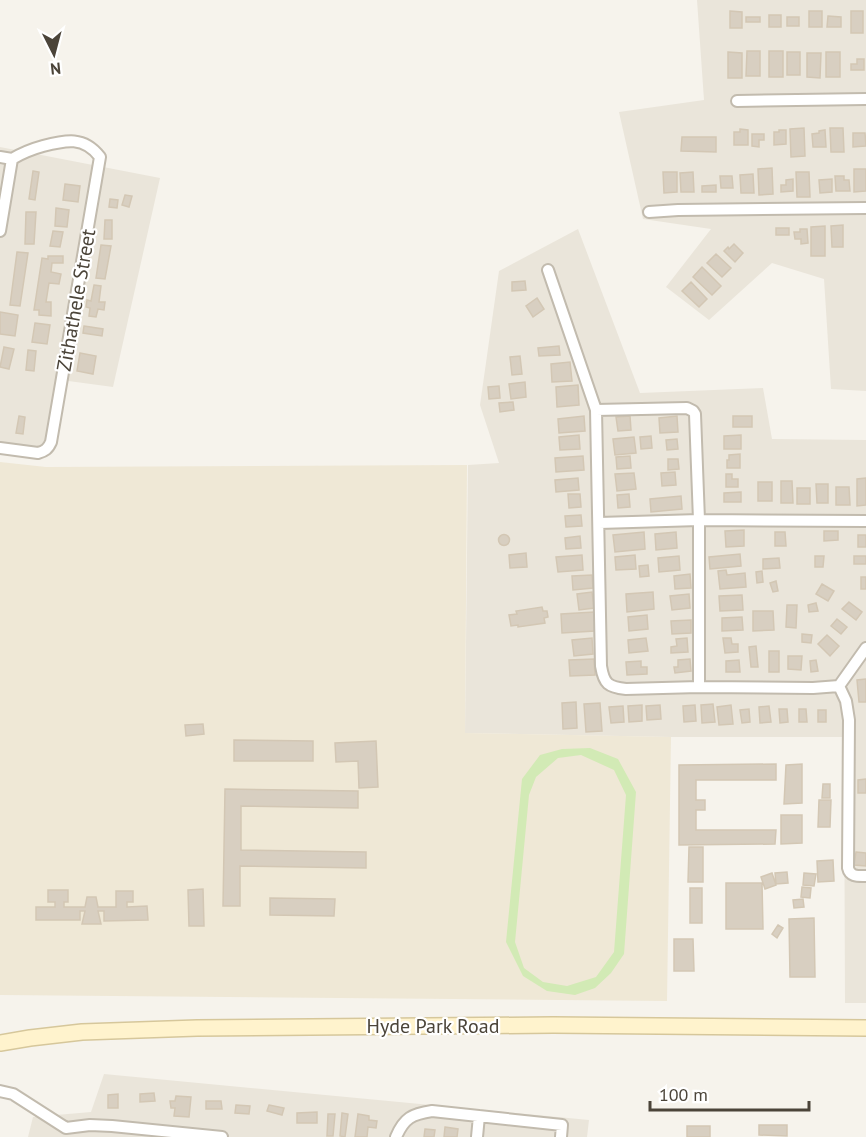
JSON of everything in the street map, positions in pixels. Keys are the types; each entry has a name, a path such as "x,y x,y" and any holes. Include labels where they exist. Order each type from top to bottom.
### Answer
{"street":[{"path":"738,101 866,99"},
{"name":"Zithathele Street","path":"0,448 38,453 49,448 100,157 94,149 80,142 68,141 22,153 12,159"},
{"path":"0,157 12,159 0,231"},
{"path":"649,212 866,208"},
{"path":"548,270 596,410 603,678 608,685 626,689 839,686"},
{"path":"596,410 687,408 695,414 699,520 699,687"},
{"path":"599,523 699,520 866,521"},
{"path":"839,686 866,648"},
{"path":"839,686 846,701 849,720 848,868 851,874 866,876"},
{"name":"Hyde Park Road","path":"0,1043 82,1032 197,1028 553,1025 866,1028"},
{"path":"0,1091 13,1094 66,1133 90,1125 112,1125 222,1137"},
{"path":"396,1137 402,1124 417,1114 432,1111 562,1125 561,1137"},
{"path":"477,1137 479,1116"}],"shaded area":[{"path":"697,0 866,0 866,391 831,389 824,279 772,263 709,320 666,287 711,229 643,219 619,112 704,100"},
{"path":"0,147 160,178 113,387 61,380 50,442 43,451 0,447"},
{"path":"578,229 640,393 763,388 772,439 866,440 866,1003 845,1003 844,737 671,737 465,733 468,465 499,463 480,405 499,271"},
{"path":"0,462 46,467 467,465 465,733 671,737 667,1001 0,995"},
{"path":"104,1074 589,1120 587,1137 28,1137 33,1117 91,1112"}],"green space":[{"path":"590,748 618,759 636,792 624,954 611,973 595,988 575,995 547,991 523,976 506,942 522,779 540,755 562,749","holes":["581,755 614,770 626,795 614,952 596,977 567,986 543,982 524,968 515,942 529,795 536,777 558,758"]}],"building":[{"path":"730,11 742,12 742,28 730,28"},
{"path":"809,11 822,11 822,27 809,27"},
{"path":"851,11 863,11 863,33 851,33"},
{"path":"769,15 781,15 781,27 769,27"},
{"path":"828,16 841,17 841,27 827,27"},
{"path":"746,17 760,17 760,22 746,22"},
{"path":"787,17 799,17 799,26 787,26"},
{"path":"747,51 760,51 760,76 746,76"},
{"path":"769,51 783,51 783,77 769,77"},
{"path":"728,52 742,53 742,78 728,78"},
{"path":"787,52 800,52 800,75 787,75"},
{"path":"826,52 840,52 840,77 826,77"},
{"path":"807,53 821,53 820,78 807,77"},
{"path":"857,59 864,59 864,70 851,70 851,64 857,64"},
{"path":"804,128 805,156 791,157 790,129"},
{"path":"830,128 843,128 844,152 831,152"},
{"path":"740,129 748,130 748,145 734,145 734,132 740,132"},
{"path":"779,130 786,130 786,144 774,145 774,132 779,132"},
{"path":"825,130 826,147 813,147 812,134"},
{"path":"853,133 865,133 866,146 853,147"},
{"path":"752,134 764,134 764,140 759,140 759,147 752,146"},
{"path":"682,137 716,137 716,152 681,151"},
{"path":"772,168 773,194 759,195 758,169"},
{"path":"854,169 866,169 866,191 854,192"},
{"path":"33,171 39,172 35,200 29,199"},
{"path":"663,172 677,172 677,192 664,193"},
{"path":"693,172 694,192 681,192 680,173"},
{"path":"796,172 809,172 810,197 797,197"},
{"path":"753,174 754,193 741,193 740,175"},
{"path":"720,176 732,176 733,188 721,188"},
{"path":"835,176 844,176 844,180 849,180 850,191 836,191"},
{"path":"793,179 793,191 781,192 781,185 786,185 786,180"},
{"path":"832,179 832,192 820,193 819,180"},
{"path":"65,184 80,186 78,202 63,200"},
{"path":"716,185 716,192 702,192 702,186"},
{"path":"125,195 132,196 129,207 122,205"},
{"path":"110,199 118,200 117,208 109,207"},
{"path":"56,208 69,210 67,227 55,226"},
{"path":"26,212 36,212 34,244 25,244"},
{"path":"105,220 112,220 112,239 104,239"},
{"path":"843,225 843,247 832,247 831,226"},
{"path":"825,226 825,256 811,256 811,227"},
{"path":"776,228 789,228 789,235 776,235"},
{"path":"800,229 807,229 808,243 801,244 801,239 795,239 794,232 800,232"},
{"path":"53,231 63,232 60,247 50,246"},
{"path":"734,244 743,253 735,262 724,251"},
{"path":"101,245 111,246 105,279 96,278"},
{"path":"17,252 28,253 20,306 10,305"},
{"path":"716,254 731,268 722,277 707,263"},
{"path":"48,256 63,256 63,263 52,263 51,272 61,274 59,284 49,283 46,302 51,302 51,316 39,315 39,310 34,310 42,258 48,259"},
{"path":"702,267 721,286 712,295 693,277"},
{"path":"525,281 526,290 512,291 512,282"},
{"path":"691,282 707,299 699,307 682,291"},
{"path":"94,285 101,286 99,302 105,302 104,310 98,309 96,317 89,316 90,308 86,307 87,300 91,301"},
{"path":"537,298 544,309 533,317 526,306"},
{"path":"0,312 18,315 15,336 0,334"},
{"path":"35,323 50,325 47,344 32,342"},
{"path":"84,326 103,329 102,336 83,333"},
{"path":"559,346 560,355 539,356 538,348"},
{"path":"4,347 14,349 9,369 0,367"},
{"path":"28,350 36,351 34,371 26,370"},
{"path":"80,353 96,356 93,374 77,371"},
{"path":"520,356 522,374 512,375 510,357"},
{"path":"570,362 572,381 552,382 551,364"},
{"path":"525,382 526,397 511,399 509,384"},
{"path":"578,385 579,405 557,407 556,387"},
{"path":"499,386 500,398 489,399 488,387"},
{"path":"513,402 514,410 500,412 499,403"},
{"path":"19,416 25,417 23,434 16,433"},
{"path":"584,416 585,431 559,433 558,419"},
{"path":"630,416 631,430 618,431 616,417"},
{"path":"677,416 678,432 660,433 659,418"},
{"path":"733,416 752,416 752,427 733,427"},
{"path":"579,435 580,449 560,450 559,437"},
{"path":"741,435 741,449 724,449 724,436"},
{"path":"651,436 652,448 641,449 640,437"},
{"path":"634,437 636,453 615,455 613,439"},
{"path":"677,439 678,449 667,450 666,440"},
{"path":"740,454 740,468 727,468 729,455"},
{"path":"583,456 584,470 556,472 555,458"},
{"path":"630,456 631,468 617,469 616,457"},
{"path":"668,459 678,459 679,469 668,470"},
{"path":"675,472 676,485 662,486 661,473"},
{"path":"634,473 636,489 617,491 615,474"},
{"path":"726,474 732,474 732,479 738,479 738,487 726,487"},
{"path":"578,478 579,490 556,492 555,480"},
{"path":"866,478 866,505 857,506 857,479"},
{"path":"781,481 792,481 793,503 781,503"},
{"path":"758,482 772,482 772,501 758,501"},
{"path":"816,484 828,484 828,503 817,503"},
{"path":"836,487 849,487 850,505 836,505"},
{"path":"797,488 810,488 810,504 797,504"},
{"path":"741,492 741,502 724,502 724,493"},
{"path":"568,494 580,494 581,507 569,508"},
{"path":"629,494 630,507 618,508 617,495"},
{"path":"681,496 682,509 651,512 650,499"},
{"path":"581,515 582,526 566,527 565,516"},
{"path":"744,530 744,546 726,547 725,531"},
{"path":"824,531 838,531 838,540 824,541"},
{"path":"644,532 645,549 615,552 613,535"},
{"path":"676,532 677,548 656,550 655,534"},
{"path":"775,532 785,532 786,546 775,546"},
{"path":"504,534 510,540 504,546 498,540"},
{"path":"858,535 866,535 866,547 858,547"},
{"path":"580,536 581,548 566,549 565,538"},
{"path":"526,553 527,567 510,568 509,555"},
{"path":"740,554 741,566 710,569 709,557"},
{"path":"582,555 583,570 558,572 556,557"},
{"path":"635,555 636,569 616,570 615,557"},
{"path":"679,556 680,570 659,572 658,558"},
{"path":"815,556 824,556 823,567 815,567"},
{"path":"854,556 866,556 866,564 854,564"},
{"path":"779,558 780,568 763,569 763,559"},
{"path":"648,565 649,576 640,577 639,566"},
{"path":"726,570 727,575 745,573 746,587 720,589 718,571"},
{"path":"762,571 763,582 757,583 756,572"},
{"path":"690,574 691,588 675,589 674,576"},
{"path":"592,575 593,588 573,590 572,576"},
{"path":"861,577 866,577 866,589 861,589"},
{"path":"776,581 778,591 773,592 770,583"},
{"path":"822,584 834,591 828,601 816,594"},
{"path":"592,592 594,608 579,610 577,594"},
{"path":"653,592 654,609 627,612 626,594"},
{"path":"689,594 690,608 672,610 670,596"},
{"path":"742,595 743,610 720,611 719,596"},
{"path":"849,602 862,612 856,620 842,609"},
{"path":"816,603 818,611 809,612 808,605"},
{"path":"787,605 797,605 796,628 786,627"},
{"path":"542,607 543,611 547,611 548,617 544,618 545,623 511,626 509,615 517,614 516,611"},
{"path":"753,611 773,611 774,630 753,631"},
{"path":"594,612 595,631 562,633 561,614"},
{"path":"647,615 648,629 629,631 628,617"},
{"path":"742,617 743,630 722,631 722,618"},
{"path":"837,619 847,627 841,634 831,626"},
{"path":"691,620 691,633 672,634 671,621"},
{"path":"802,634 812,635 811,643 802,642"},
{"path":"827,635 839,646 830,656 818,644"},
{"path":"592,638 593,654 574,656 572,640"},
{"path":"646,638 648,651 629,653 628,640"},
{"path":"687,638 688,652 671,653 671,647 677,646 676,639"},
{"path":"723,638 731,638 732,644 738,644 738,652 725,653"},
{"path":"756,646 758,667 751,667 749,647"},
{"path":"769,651 779,651 779,672 769,672"},
{"path":"788,656 802,656 801,670 788,669"},
{"path":"594,659 595,675 570,676 569,660"},
{"path":"690,659 691,671 675,673 674,667 678,667 678,660"},
{"path":"739,660 740,672 726,672 726,661"},
{"path":"816,660 818,671 811,672 810,661"},
{"path":"641,661 641,667 647,667 647,674 627,675 626,662"},
{"path":"866,679 866,702 859,702 857,680"},
{"path":"576,702 577,728 563,729 562,703"},
{"path":"600,703 602,731 586,732 584,704"},
{"path":"713,704 715,722 702,723 701,705"},
{"path":"642,705 642,721 629,722 628,706"},
{"path":"660,705 661,719 647,720 646,706"},
{"path":"695,705 696,721 684,722 683,706"},
{"path":"731,705 733,724 719,725 717,707"},
{"path":"623,706 624,722 611,723 609,707"},
{"path":"769,706 771,722 760,723 759,707"},
{"path":"749,709 750,722 742,723 740,710"},
{"path":"779,709 787,709 788,722 780,723"},
{"path":"799,709 806,709 807,722 799,722"},
{"path":"818,710 826,710 826,722 818,722"},
{"path":"203,724 204,734 186,736 185,725"},
{"path":"234,740 313,741 313,761 234,761"},
{"path":"376,741 378,787 359,788 358,761 336,762 335,743"},
{"path":"776,764 776,780 696,780 696,800 705,800 705,810 696,810 696,830 776,830 775,844 679,845 679,765"},
{"path":"802,764 802,803 784,804 786,765"},
{"path":"866,779 866,793 858,793 858,780"},
{"path":"823,784 830,784 830,798 822,798"},
{"path":"225,789 358,791 358,808 241,806 241,850 366,852 366,868 240,866 240,906 223,906"},
{"path":"819,800 831,800 830,827 818,827"},
{"path":"781,815 802,815 802,843 781,844"},
{"path":"689,847 703,847 703,882 688,882"},
{"path":"856,852 866,853 866,866 854,865"},
{"path":"833,860 834,881 818,882 817,861"},
{"path":"787,872 788,883 776,884 775,873"},
{"path":"772,873 776,885 765,889 761,877"},
{"path":"804,873 816,874 814,886 803,885"},
{"path":"726,883 762,883 763,929 726,929"},
{"path":"802,887 811,888 810,898 801,897"},
{"path":"690,888 702,888 702,923 690,923"},
{"path":"203,889 204,926 189,926 188,890"},
{"path":"48,890 68,890 68,902 64,902 64,907 85,907 87,897 96,897 98,907 116,907 116,891 133,891 133,902 127,902 127,907 147,906 148,920 104,921 104,911 98,911 101,924 82,924 85,911 80,911 80,920 36,920 36,907 55,907 55,902 48,902"},
{"path":"270,898 335,899 334,916 270,915"},
{"path":"803,899 804,907 794,908 793,900"},
{"path":"814,918 815,977 790,977 789,919"},
{"path":"778,925 783,928 777,938 772,934"},
{"path":"674,939 693,939 694,971 674,971"},
{"path":"154,1093 155,1101 140,1102 140,1094"},
{"path":"118,1094 118,1108 108,1108 108,1095"},
{"path":"176,1096 191,1097 189,1117 174,1116 175,1108 171,1108 170,1101 175,1101"},
{"path":"206,1101 221,1101 222,1109 206,1109"},
{"path":"236,1105 250,1106 249,1114 235,1113"},
{"path":"269,1105 284,1108 282,1115 267,1111"},
{"path":"317,1112 317,1123 297,1123 297,1113"},
{"path":"342,1113 348,1114 345,1137 340,1136"},
{"path":"328,1114 335,1114 333,1136 327,1136"},
{"path":"358,1114 369,1116 369,1120 377,1121 376,1128 368,1127 367,1137 355,1137"},
{"path":"759,1125 787,1125 787,1136 759,1135"},
{"path":"687,1126 710,1126 710,1137 687,1137"},
{"path":"445,1127 458,1129 457,1137 444,1137"},
{"path":"425,1129 435,1130 434,1137 424,1137"}]}
